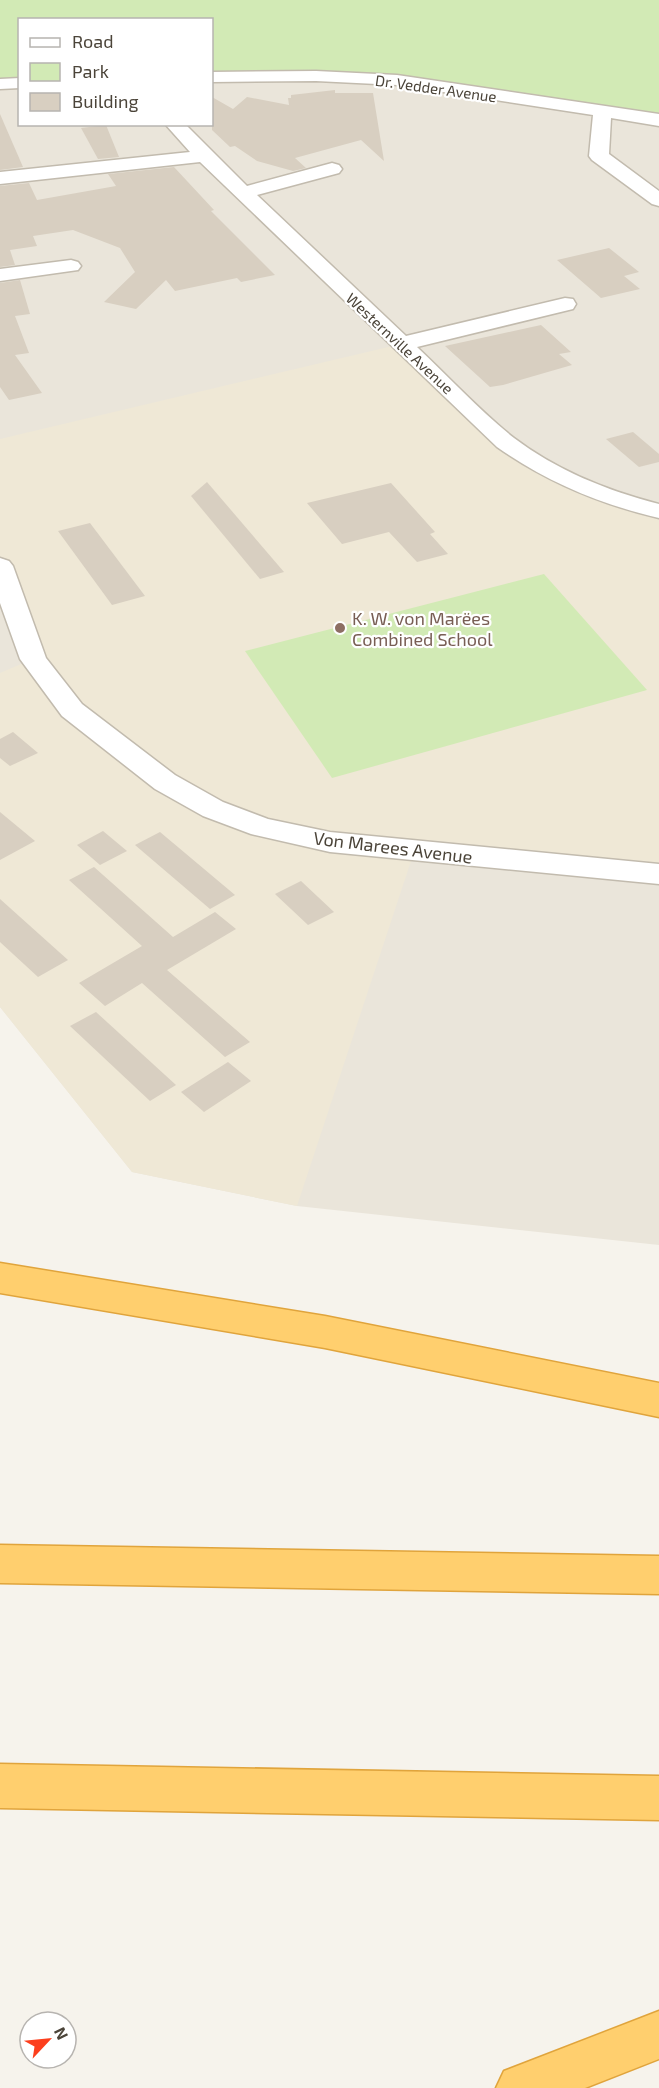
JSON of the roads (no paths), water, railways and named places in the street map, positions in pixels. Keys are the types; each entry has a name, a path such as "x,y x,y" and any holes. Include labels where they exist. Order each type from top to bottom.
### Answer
{"highway":[{"path":"0,1278 325,1332 659,1400"},
{"path":"0,1564 659,1575"},
{"path":"0,1786 659,1798"},
{"path":"521,2088 659,2035"}],"street":[{"name":"Dr. Vedder Avenue","path":"213,78 376,78 659,120"},
{"path":"0,84 18,83"},
{"path":"602,113 599,156 659,200"},
{"name":"Westernville Avenue","path":"176,126 242,193 505,442 536,464 597,493 659,511"},
{"path":"0,178 204,156"},
{"path":"242,193 332,169"},
{"path":"0,275 71,266"},
{"path":"401,344 566,304"},
{"name":"Von Marees Avenue","path":"0,566 33,659 72,710 165,782 213,809 261,827 330,842 659,874"}],"place":[{"name":"K. W. von Marëes Combined School","path":"340,628"}]}
